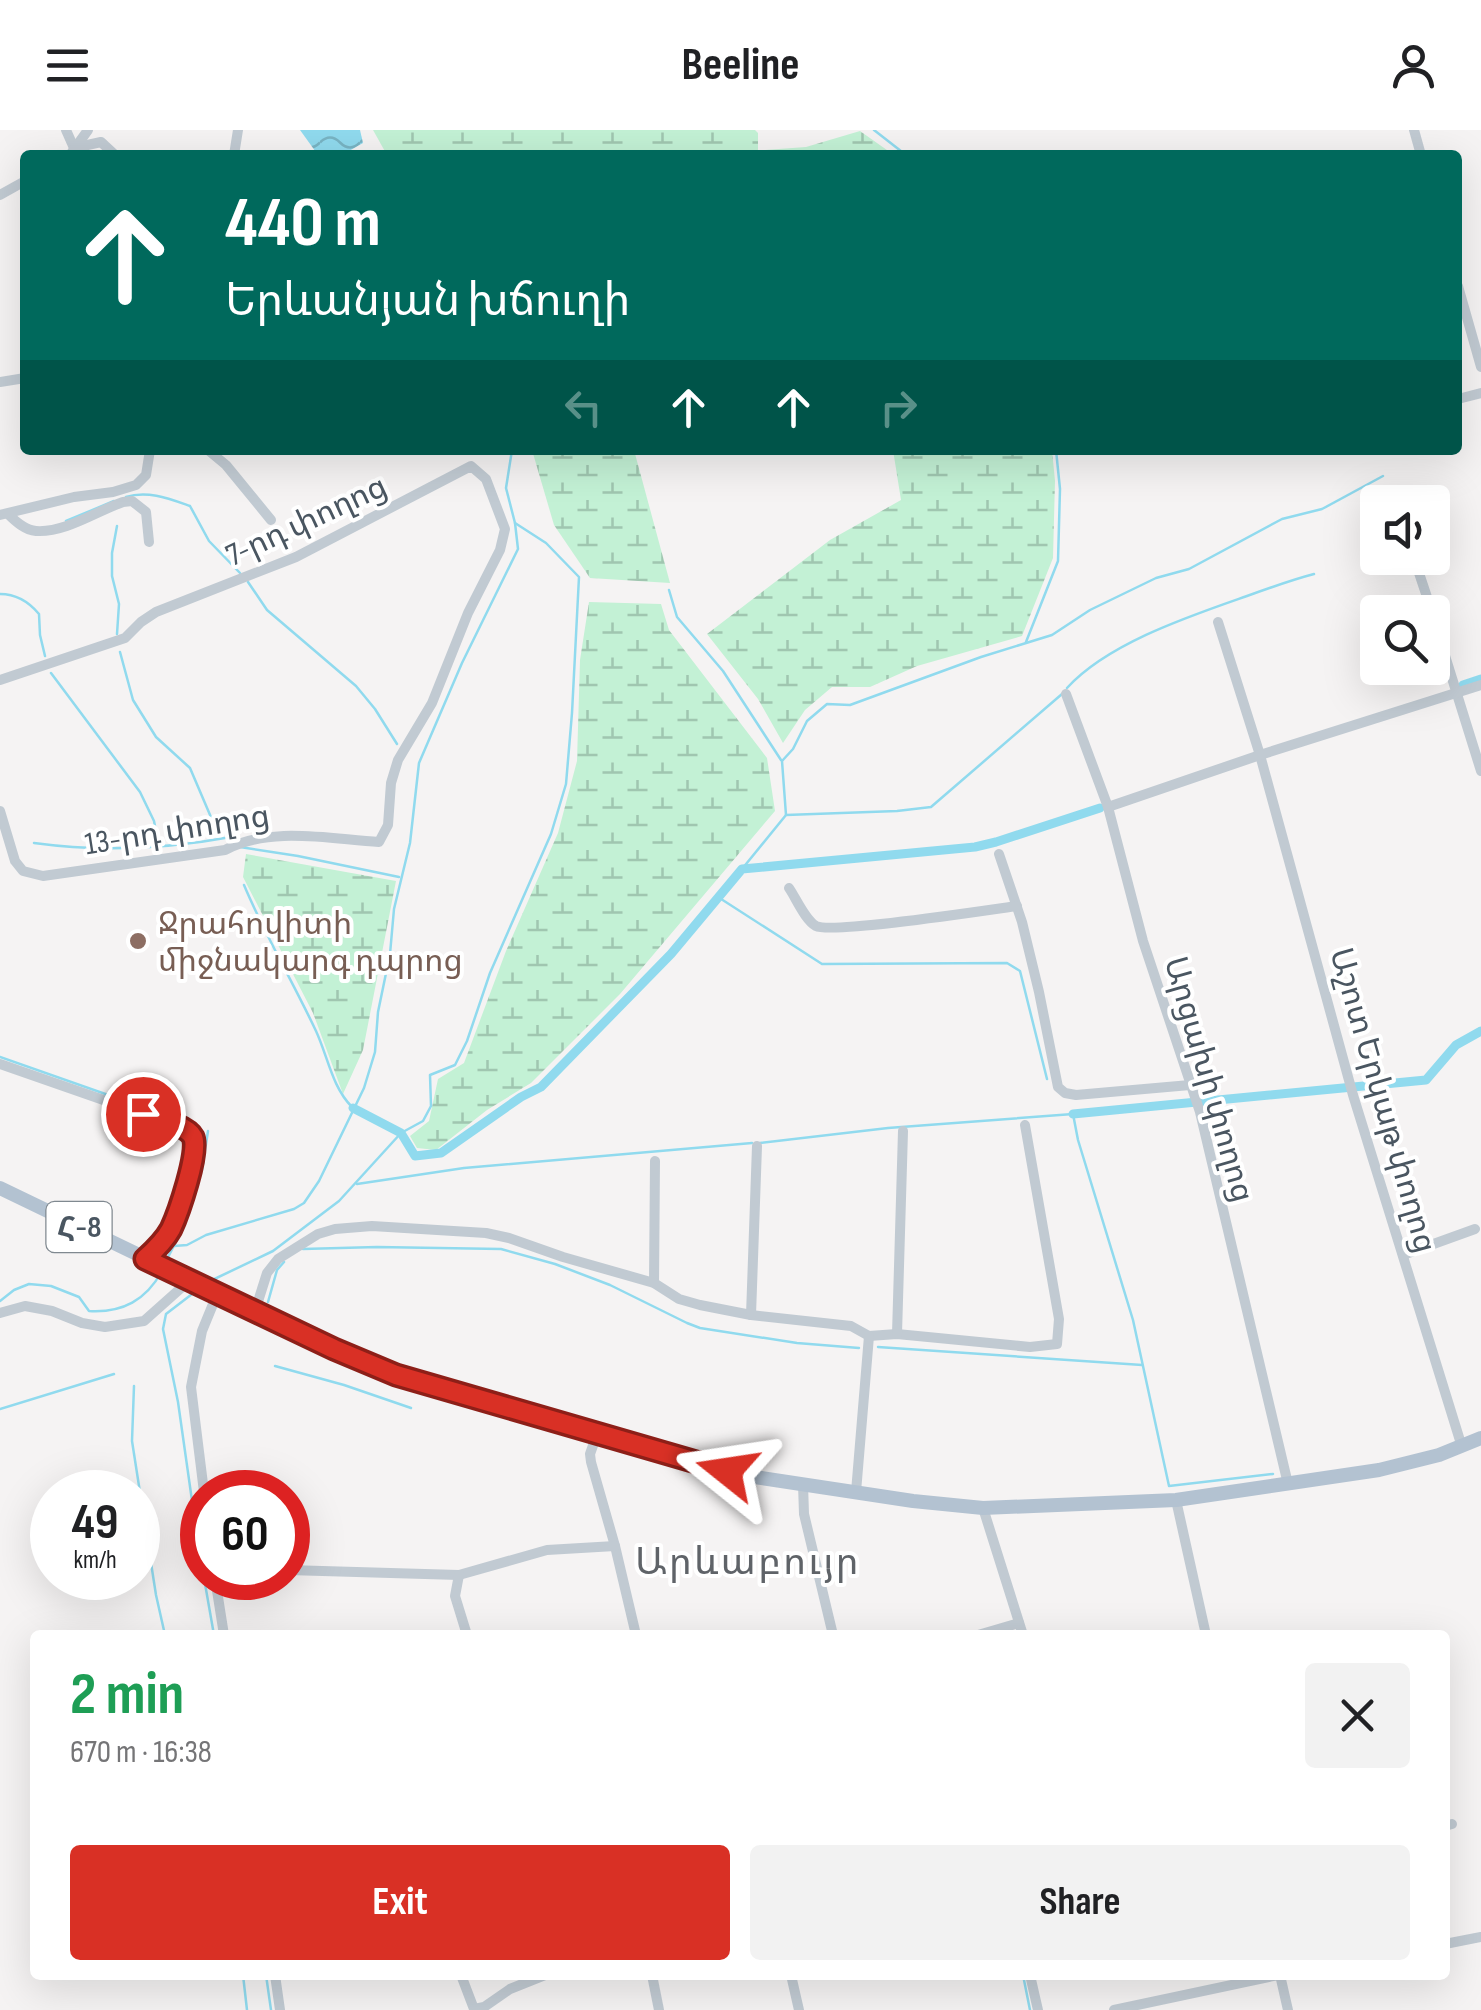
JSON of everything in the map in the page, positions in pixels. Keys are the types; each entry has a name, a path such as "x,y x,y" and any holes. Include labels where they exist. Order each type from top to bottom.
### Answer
{"main road":[{"name":"Հ-8","path":"0,1188 365,1364 748,1476 983,1508 1176,1500 1359,1473 1439,1455 1481,1438"}],"street":[{"path":"78,150 102,142 110,150"},
{"path":"1462,300 1481,367"},
{"path":"4,515 136,486 146,475 149,455"},
{"path":"214,455 271,520"},
{"name":"7-րդ փողոց","path":"0,680 125,638 156,612 296,557 471,466 486,479 499,507 505,529 503,540 432,703 398,760 391,783 388,825 379,842"},
{"path":"4,515 25,528 48,530 132,502 146,512 149,542"},
{"name":"Աշոտ Երկաթ փողոց","path":"1218,622 1262,761 1354,1095 1462,1447"},
{"path":"1450,670 1481,771"},
{"path":"1108,807 1262,761 1481,684"},
{"name":"Արցախի փողոց","path":"1066,694 1108,807 1143,940 1200,1112 1288,1484"},
{"name":"13-րդ փողոց","path":"0,810 15,861 23,871 43,876 225,850 277,836 379,842"},
{"path":"998,854 1017,906 1058,1087 1065,1094 1076,1096 1192,1090"},
{"path":"789,888 813,925 821,928 1017,906"},
{"path":"0,1064 192,1134 191,1164 158,1265"},
{"path":"254,1311 267,1273 298,1244 318,1234 372,1226 509,1238 654,1283 690,1302 751,1315 851,1326 869,1336 897,1334 994,1345 1057,1344 1059,1319 1025,1125"},
{"path":"897,1334 903,1132"},
{"path":"751,1315 757,1146"},
{"path":"654,1283 655,1160"},
{"path":"1403,1254 1475,1229"},
{"path":"0,1313 24,1306 105,1328 144,1321 190,1280"},
{"path":"201,1470 192,1387 202,1332 218,1292"},
{"path":"856,1492 869,1336"},
{"path":"597,1434 591,1462 635,1630"},
{"path":"803,1484 804,1514 833,1630"},
{"path":"1176,1500 1205,1630"},
{"path":"983,1508 1021,1630"},
{"path":"310,1571 458,1575 547,1550 615,1546"},
{"path":"458,1575 455,1596 465,1630"},
{"path":"218,1600 223,1630"},
{"path":"995,1630 1019,1623"},
{"path":"1450,1943 1481,1937"},
{"path":"276,1980 280,2010"},
{"path":"464,1980 479,2009 532,1980"},
{"path":"653,1980 659,2010"},
{"path":"791,1980 799,2010"},
{"path":"1031,1980 1038,2010"},
{"path":"1114,2010 1255,1980"},
{"path":"1280,1980 1288,2010"}],"green space":[{"path":"373,130 758,133 758,150 384,150"},
{"path":"860,131 887,150 765,150 806,147"},
{"path":"533,455 635,455 670,583 590,578 554,525"},
{"path":"894,455 1052,455 1053,558 1022,636 917,666 870,687 832,687 805,710 783,743 758,699 707,634 830,540 901,500"},
{"path":"589,602 661,604 669,630 767,758 775,811 620,994 531,1083 487,1110 436,1150 417,1148 410,1136 429,1121 438,1079 464,1063 506,951 558,833 577,761 580,660"},
{"path":"246,854 396,881 363,1050 343,1094 313,1013 243,877"}],"water":[{"path":"300,130 360,130 363,143 351,150 314,150"}],"waterway":[{"path":"874,130 900,150"},
{"path":"174,1246 187,1245 304,1203 319,1181 364,1088 375,1052 394,909 410,843 419,763 518,549 506,488 511,455"},
{"path":"1026,642 1058,561 1060,489 1057,455"},
{"path":"786,815 782,761 807,721 827,704 850,705 1052,635 1090,610 1156,578 1189,569 1282,519 1322,509 1383,476"},
{"path":"126,497 151,495 190,506 209,541 240,573"},
{"path":"66,521 114,501"},
{"path":"206,1283 273,1251 339,1201 401,1133 423,1121 431,1106 430,1075 455,1065 467,1041 490,973 551,834 566,784 579,577 546,543 515,523"},
{"path":"117,526 112,576 119,604 117,634"},
{"path":"1067,688 1104,657 1127,644 1176,622 1314,574"},
{"path":"248,582 267,610 356,686 397,744"},
{"path":"669,590 677,617 723,671 781,760"},
{"path":"0,594 22,600 39,614 45,656"},
{"path":"120,652 133,700 156,737 190,768 219,836"},
{"path":"51,673 140,792 154,821 159,847"},
{"path":"1463,685 1481,679"},
{"path":"742,869 786,815 931,807 1062,694"},
{"path":"353,1108 401,1133 415,1156 441,1153 541,1087 671,954 742,869 975,847 1100,808"},
{"path":"34,843 108,848 158,847 231,837 235,841"},
{"path":"240,847 399,877"},
{"path":"244,885 316,1031 335,1081 352,1107"},
{"path":"718,897 822,964 1007,963 1020,971 1047,1079"},
{"path":"1073,1114 1426,1080 1456,1045 1481,1031"},
{"path":"0,1057 154,1107 194,1125"},
{"path":"760,1143 888,1128 1073,1114 1133,1320 1169,1486 1273,1474"},
{"path":"165,1263 179,1236 202,1170 208,1131"},
{"path":"357,1184 464,1168 752,1143"},
{"path":"303,1249 501,1249 610,1285 700,1328 859,1348"},
{"path":"268,1302 277,1270 284,1262"},
{"path":"0,1301 29,1284 51,1286 79,1297 89,1311 113,1310 141,1297 162,1271"},
{"path":"188,1470 163,1329 166,1314 196,1291"},
{"path":"878,1347 1142,1365"},
{"path":"275,1366 411,1408"},
{"path":"0,1409 114,1374"},
{"path":"134,1386 132,1441 164,1630"},
{"path":"208,1600 213,1630"},
{"path":"244,1980 247,2010"},
{"path":"267,1980 271,2010"},
{"path":"1024,1980 1030,2010"}],"place":[{"name":"Ջրահովիտի միջնակարգ դպրոց","path":"138,941"}],"district":[{"name":"Արևաբույր","path":"748,1561"}],"route":[{"path":"143,1114 178,1126 192,1134 194,1140 191,1164 170,1230 145,1259 365,1364 430,1387 727,1471"}]}
